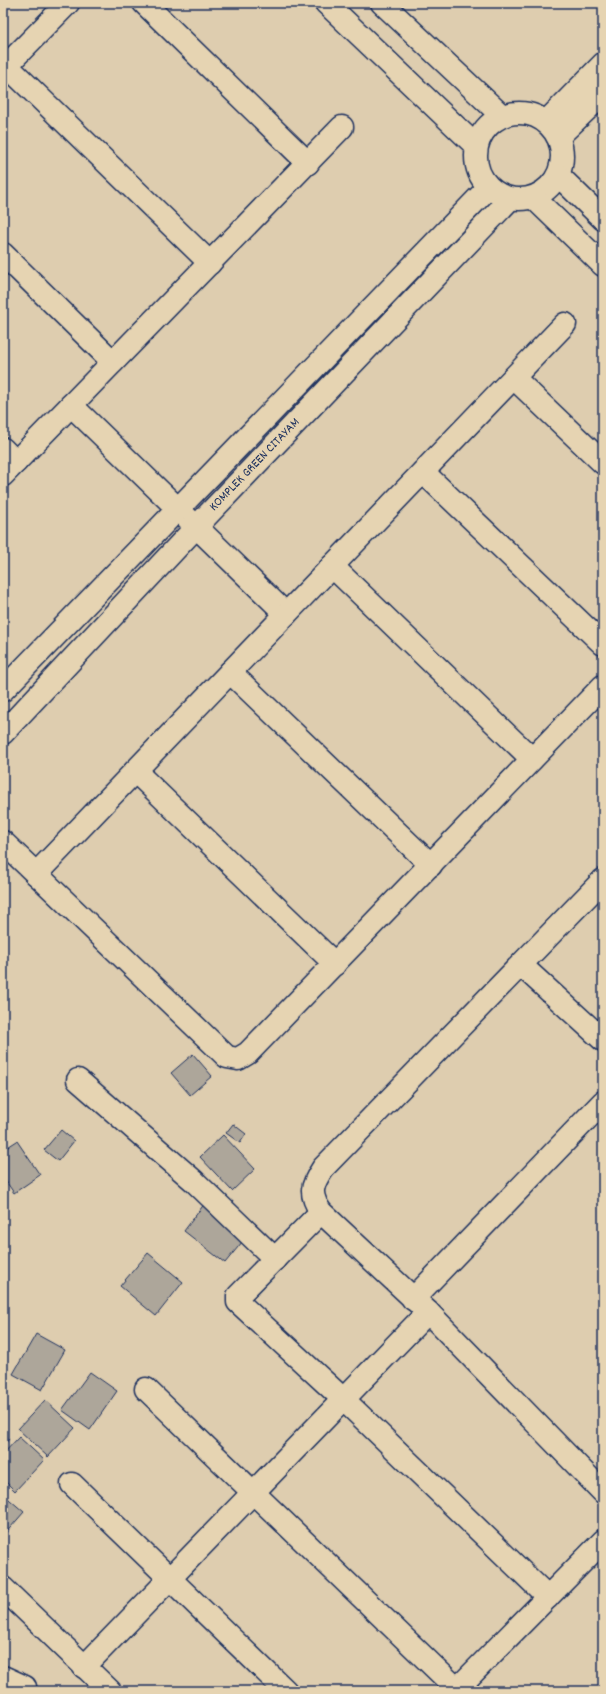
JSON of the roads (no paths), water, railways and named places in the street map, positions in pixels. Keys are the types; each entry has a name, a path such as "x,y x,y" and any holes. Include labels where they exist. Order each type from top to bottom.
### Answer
{"street":[{"path":"68,3 4,66 210,263"},
{"path":"144,3 308,163"},
{"path":"326,3 475,145"},
{"path":"382,3 501,115"},
{"path":"552,130 603,64"},
{"path":"552,130 603,94"},
{"path":"516,112 532,114 552,130 563,156 558,174 549,189 534,198 510,199 488,188 476,168 475,145 484,127 501,115 516,112"},
{"path":"7,462 72,405 342,127"},
{"path":"558,174 603,219"},
{"path":"3,690 488,188"},
{"path":"534,198 603,265"},
{"name":"KOMPLEK GREEN CITAYAM","path":"3,733 196,526 510,199"},
{"path":"3,254 114,362"},
{"path":"36,874 566,324"},
{"path":"514,378 603,463"},
{"path":"72,405 286,614"},
{"path":"423,472 603,644"},
{"path":"332,566 532,759"},
{"path":"230,672 431,865"},
{"path":"3,842 227,1057 238,1059 248,1053 603,686"},
{"path":"134,772 335,964"},
{"path":"603,880 323,1168 316,1179 312,1190 314,1202 321,1212 420,1306 603,1492"},
{"path":"521,965 603,1040"},
{"path":"78,1080 194,1181 275,1259"},
{"path":"84,1667 343,1399 420,1306 603,1102"},
{"path":"321,1212 238,1296 238,1302 343,1399 548,1597"},
{"path":"146,1389 456,1690 603,1541"},
{"path":"72,1484 286,1691"},
{"path":"3,1588 84,1667 102,1688"},
{"path":"3,1677 25,1686"}]}
